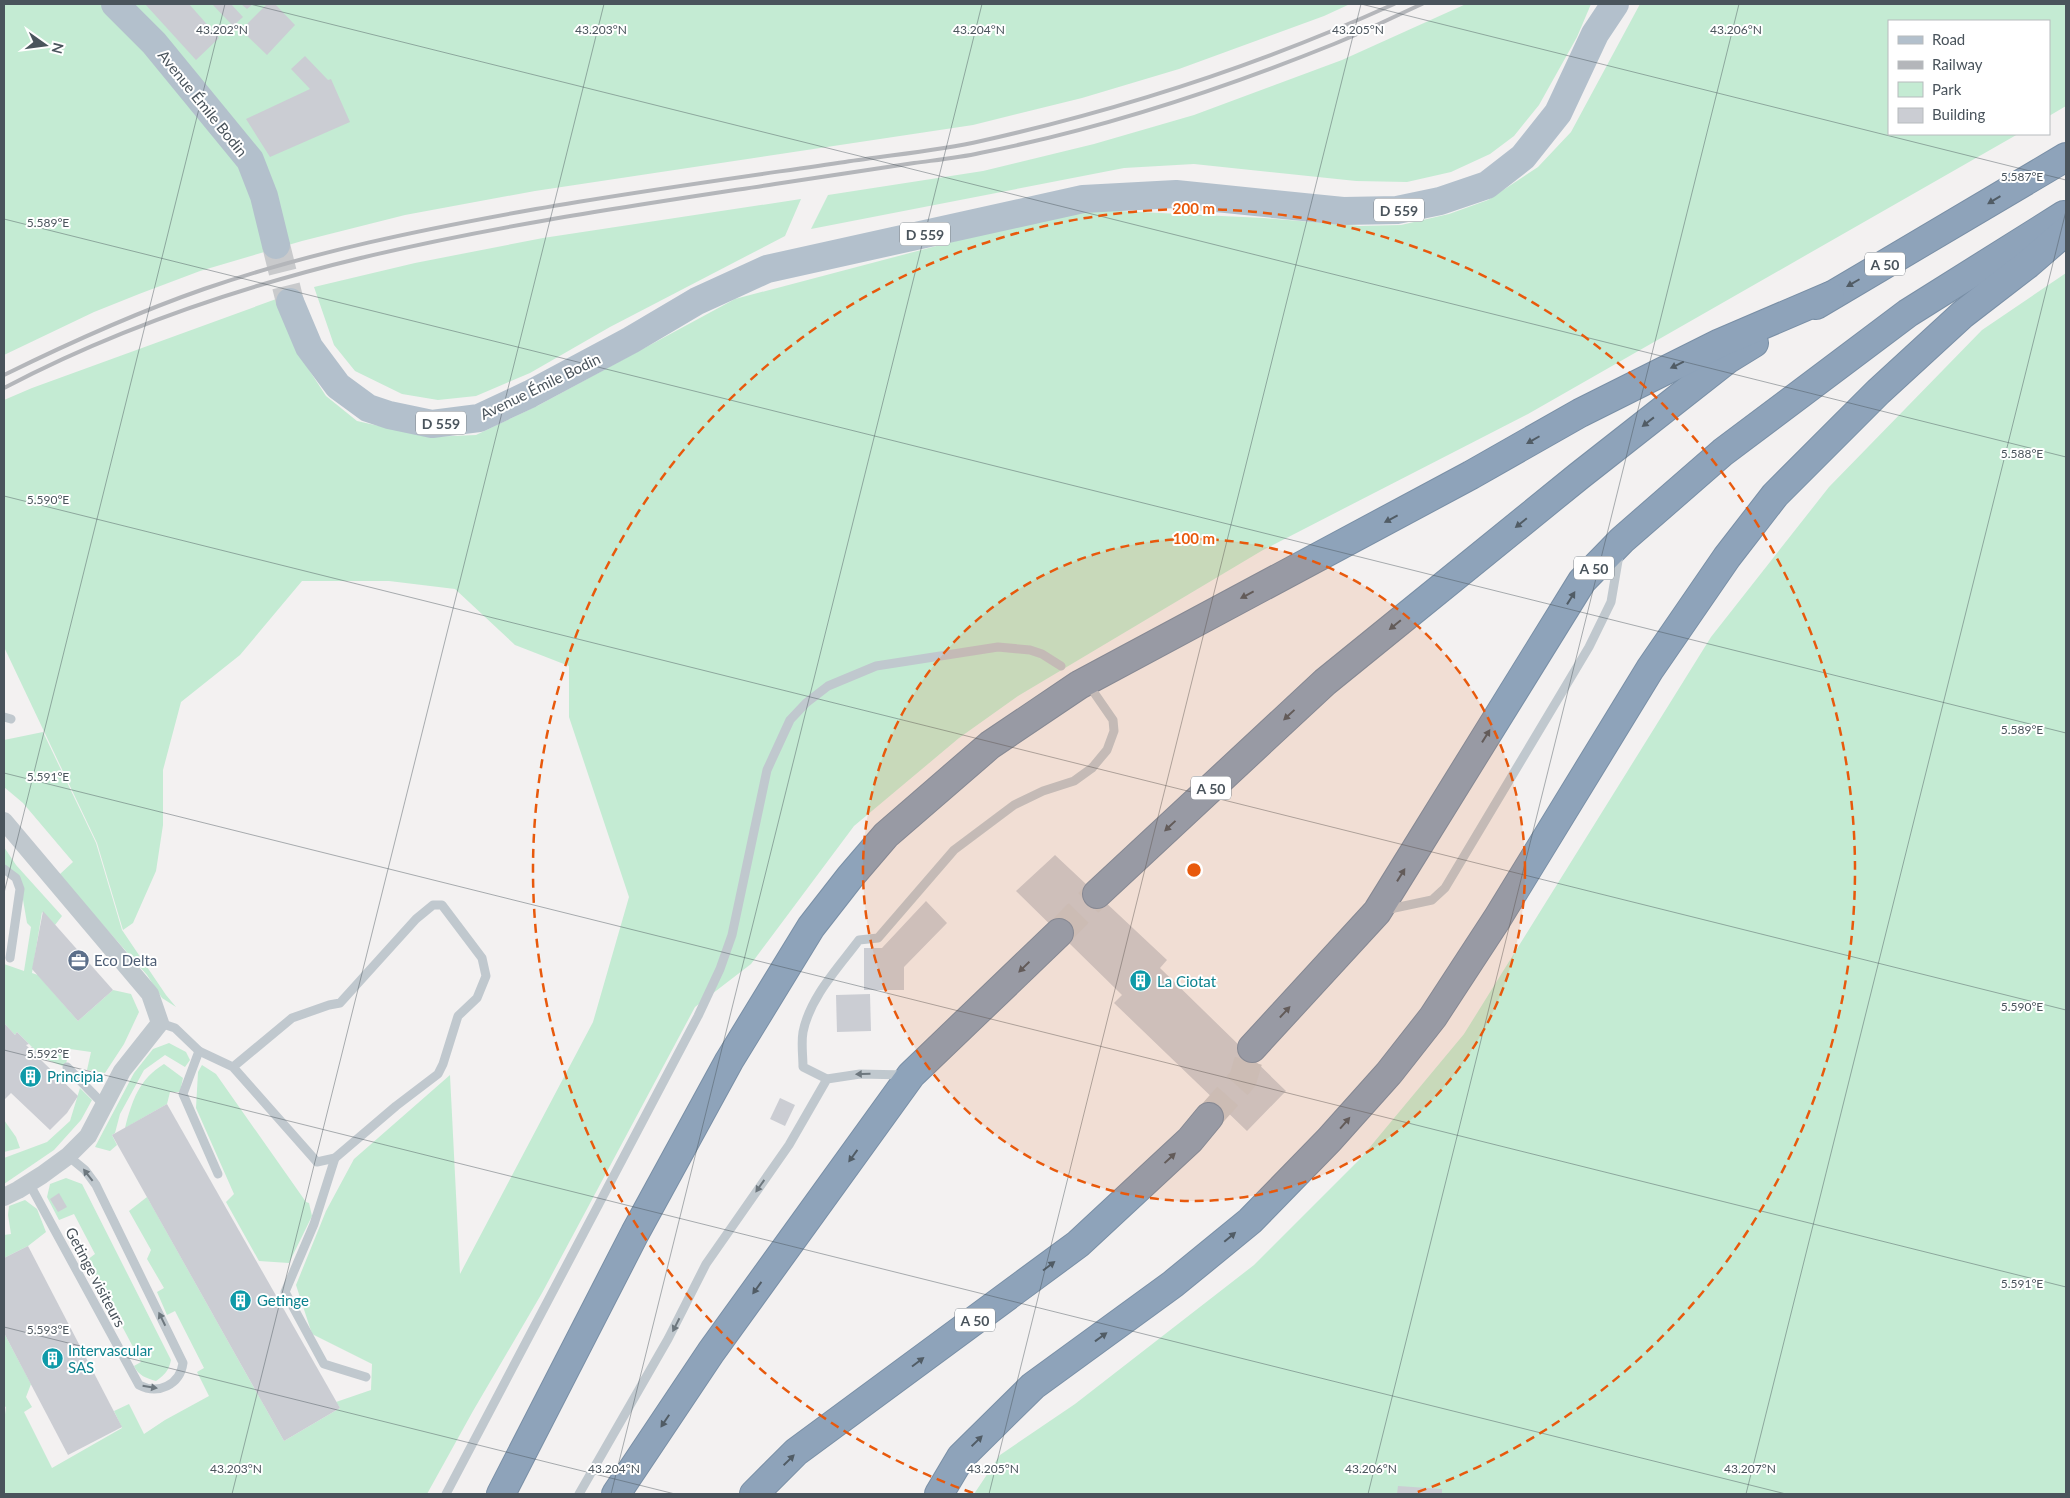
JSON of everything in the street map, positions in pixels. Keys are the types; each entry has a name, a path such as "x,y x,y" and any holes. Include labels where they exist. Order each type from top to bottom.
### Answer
{"highway":[{"name":"A 50","path":"1097,894 1325,682 1579,476 1728,359 1830,296 2066,157"},
{"name":"A 50","path":"1252,1048 1377,912 1582,581 1622,540 1723,452 1908,313 2066,214"},
{"path":"939,1494 961,1457 1033,1386 1173,1284 1250,1220 1329,1140 1389,1073 1433,1017 1497,919 1650,669 1727,557 1775,495 1913,359 1963,314 2028,264 2066,231"},
{"path":"501,1494 635,1233 729,1061 811,927 850,877 886,836 990,745 1078,685 1471,475 1580,413 1720,343 1830,296"},
{"path":"616,1494 711,1352 911,1075 1059,933"},
{"name":"A 50","path":"754,1494 796,1452 1078,1244 1190,1140 1209,1117"}],"main road":[{"name":"Avenue Émile Bodin","path":"115,4 154,43 250,160 264,196 276,245"},
{"name":"Avenue Émile Bodin","path":"290,302 309,347 338,386 368,408 432,424 479,418 530,394 623,344 697,301 767,269 1083,199 1176,194 1343,211 1397,210 1440,201 1487,185 1523,157 1558,113 1595,34 1615,4"}],"street":[{"path":"4,821 150,994 160,1023 122,1071 88,1136 68,1156 29,1183 4,1197"}],"lane":[{"path":"1377,912 1432,900 1446,888 1589,647 1611,602 1622,540"},
{"path":"446,1494 698,1016 720,969 732,935 767,770 790,720 806,703 828,686 876,666 998,647 1030,650 1042,654 1061,666"},
{"path":"911,1075 860,1074 827,1079 803,1067 803,1033 810,1010 859,940 878,938 954,850 1014,805 1043,791 1074,781 1092,768 1107,750 1114,731 1114,720 1095,694"},
{"path":"4,869 16,878 20,889 10,958"},
{"path":"160,1023 175,1028 199,1051 233,1067 317,1162 335,1158 396,1106 438,1074 458,1016 477,998 486,976 482,958 442,905 433,905 416,919 340,1003 292,1018 233,1067"},
{"path":"199,1051 183,1094 218,1174"},
{"path":"68,1067 104,1106"},
{"path":"579,1494 668,1339 706,1264 789,1144 827,1079"},
{"name":"Getinge visiteurs","path":"29,1183 139,1385 153,1389 162,1389 175,1381 179,1376 183,1363 96,1185 86,1170 68,1156"},
{"path":"335,1158 314,1224 284,1292 324,1364 366,1377"}],"green space":[{"path":"4,4 1350,4 1324,16 1179,69 1082,98 973,125 535,191 405,215 302,241 200,271 139,294 94,312 4,355"},
{"path":"1466,4 1591,4 1577,37 1539,105 1514,136 1490,154 1451,172 1407,182 1356,181 1194,164 1124,168 811,229 828,195 983,171 1094,144 1194,115 1342,60"},
{"path":"1640,4 2066,4 2066,106 2050,115 2050,20 1888,20 1888,135 2016,135 1528,414 1263,550 1018,696 959,738 854,826 751,964 695,1007 542,1293 427,1494 4,1494 4,1422 6,1407 4,1406 4,1333 31,1384 26,1397 32,1407 24,1412 52,1468 122,1428 114,1411 129,1404 144,1434 209,1396 197,1372 204,1368 175,1311 167,1315 157,1292 164,1288 147,1259 151,1250 129,1211 147,1197 284,1441 340,1408 336,1402 371,1390 372,1364 312,1334 296,1285 326,1211 354,1159 450,1075 460,1274 593,1022 629,897 569,717 569,666 515,645 455,589 389,581 302,581 240,655 181,702 163,770 163,825 156,871 133,923 123,930 97,843 4,647 4,400 32,388 279,298 298,353 326,396 357,421 428,437 476,435 539,405 735,299 1077,209 1264,218 1360,226 1401,225 1449,214 1488,200 1538,167 1571,132"},
{"path":"801,199 785,236 610,327 530,373 476,396 438,400 402,394 355,371 334,345 314,287 415,263 543,238"},
{"path":"2066,273 2066,1494 974,1494 1000,1455 1075,1404 1254,1265 1360,1159 1464,1034 1711,637 1829,487 1982,330"},
{"path":"43,732 96,843 122,930 176,1007 162,998 147,975 59,875 73,862 23,803 4,787 4,740"},
{"path":"4,847 16,865 62,916 55,925 42,912 32,973 38,975 78,1021 113,990 131,994 139,1012 124,1044 105,1073 87,1070 91,1052 70,1049 65,1067 43,1058 17,1032 15,1035 4,1023 4,964 24,971 31,927 27,923 21,888 4,865"},
{"path":"169,1043 186,1052 190,1060 185,1067 165,1055 144,1070 120,1114 115,1133 112,1135 117,1145 110,1151 95,1147 134,1073 153,1049"},
{"path":"164,1064 183,1078 180,1092 170,1092 167,1104 125,1128 138,1092 148,1077"},
{"path":"202,1065 216,1074 306,1202 309,1203 312,1216 289,1263 259,1261 226,1202 234,1194 196,1108 198,1072"},
{"path":"80,1088 92,1100 81,1120 54,1150 4,1184 4,1158 47,1142 70,1121"},
{"path":"4,1120 16,1137 20,1148 4,1152"},
{"path":"66,1178 82,1184 171,1360 166,1372 156,1381 143,1376 134,1366 141,1362 87,1260 95,1254 74,1214 59,1220 47,1197 50,1184"},
{"path":"25,1200 37,1209 46,1232 28,1246 4,1258 4,1235 11,1234 8,1215 9,1206"}],"building":[{"path":"145,4 189,4 219,38 196,60"},
{"path":"212,4 231,4 243,17 233,26"},
{"path":"241,4 253,4 247,9"},
{"path":"267,4 275,4 295,25 267,55 241,30"},
{"path":"305,56 328,80 331,79 350,122 270,157 246,119 310,89 291,69"},
{"name":"La Ciotat","path":"1055,855 1167,960 1160,968 1286,1091 1247,1131 1114,1003 1122,995 1016,891"},
{"path":"926,901 947,923 904,967 904,990 864,990 864,948 882,948"},
{"path":"43,911 113,990 78,1021 32,969"},
{"path":"870,994 871,1031 837,1032 836,995"},
{"name":"Principia","path":"4,1023 15,1035 17,1032 29,1044 26,1045 30,1049 32,1047 43,1058 41,1060 78,1096 67,1113 50,1130 11,1093 4,1100"},
{"path":"780,1098 795,1105 785,1126 770,1119"},
{"name":"Getinge","path":"167,1104 340,1408 284,1441 112,1135"},
{"path":"59,1193 67,1207 58,1212 50,1199"},
{"name":"Intervascular SAS","path":"28,1246 122,1427 68,1455 4,1333 4,1258"},
{"path":"1398,1486 1442,1489 1442,1494 1397,1494"}],"tunnel":[{"path":"276,245 290,302"},
{"path":"1059,933 1097,894"},
{"path":"1209,1117 1243,1079 1252,1048"}],"railway":[{"path":"4,375 78,340 153,308 204,289 285,264 410,233 536,209 981,141 1087,115 1191,83 1294,46 1394,4"},
{"path":"4,388 96,344 189,308 284,278 380,253 477,233 675,199 964,156 1025,143 1160,107 1248,77 1345,39 1422,4"}],"place":[{"name":"Eco Delta","path":"78,960"},
{"name":"La Ciotat","path":"1141,981"},
{"name":"Principia","path":"31,1076"},
{"name":"Getinge","path":"241,1300"},
{"name":"Intervascular SAS","path":"52,1359"}]}
